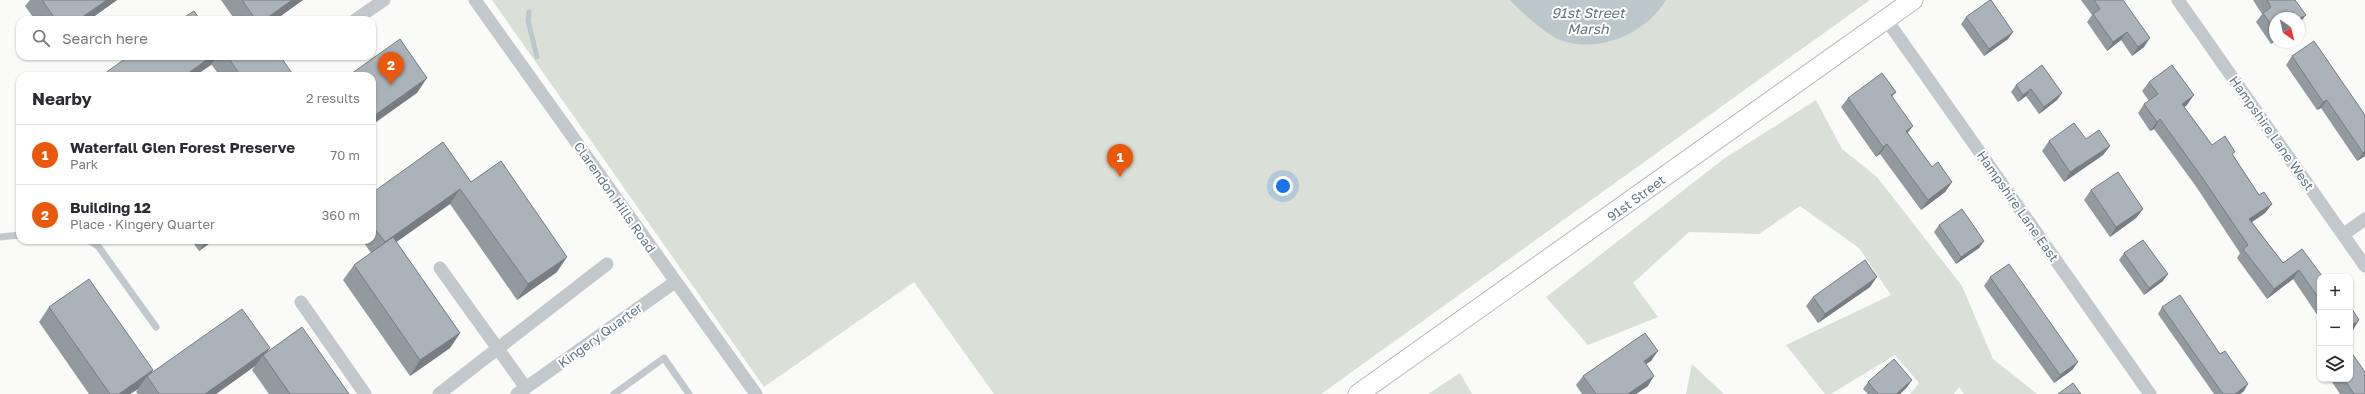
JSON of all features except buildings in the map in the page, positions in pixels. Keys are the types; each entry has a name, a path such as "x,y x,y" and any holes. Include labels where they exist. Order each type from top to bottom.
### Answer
{"main road":[{"name":"91st Street","path":"1358,394 1913,0"}],"street":[{"path":"361,16 384,0"},
{"name":"Clarendon Hills Road","path":"475,0 756,394"},
{"name":"Hampshire Lane West","path":"2178,0 2365,266"},
{"name":"Hampshire Lane East","path":"1886,19 2150,394"},
{"path":"2343,234 2365,219"},
{"path":"439,394 607,264"},
{"name":"Kingery Quarter","path":"440,268 499,349 522,391 675,282"},
{"path":"301,302 365,394"}],"lane":[{"path":"0,237 16,235"},
{"path":"95,244 98,246 156,327"},
{"path":"614,394 664,358 689,394"}],"shaded area":[{"path":"492,0 1870,0 1321,394 994,394 914,282 764,387"},
{"path":"1816,100 1842,149 1877,177 1962,286 1993,359 2037,394 1964,394 1959,387 1954,394 1910,394 1919,383 1895,355 1831,394 1825,394 1786,345 1891,295 1859,248 1800,206 1759,234 1689,232 1633,283 1658,317 1588,345 1546,297 1725,158"},
{"path":"1692,364 1724,394 1686,394"},
{"path":"1460,373 1472,394 1428,394"}],"water":[{"name":"91st Street Marsh","path":"1510,0 1666,0 1646,23 1620,38 1590,44 1575,44 1560,40 1548,33"}],"waterway":[{"path":"529,12 528,21 537,57"}],"place":[{"name":"Building 12","path":"391,85"},
{"name":"Waterfall Glen Forest Preserve","path":"1120,177"}]}
